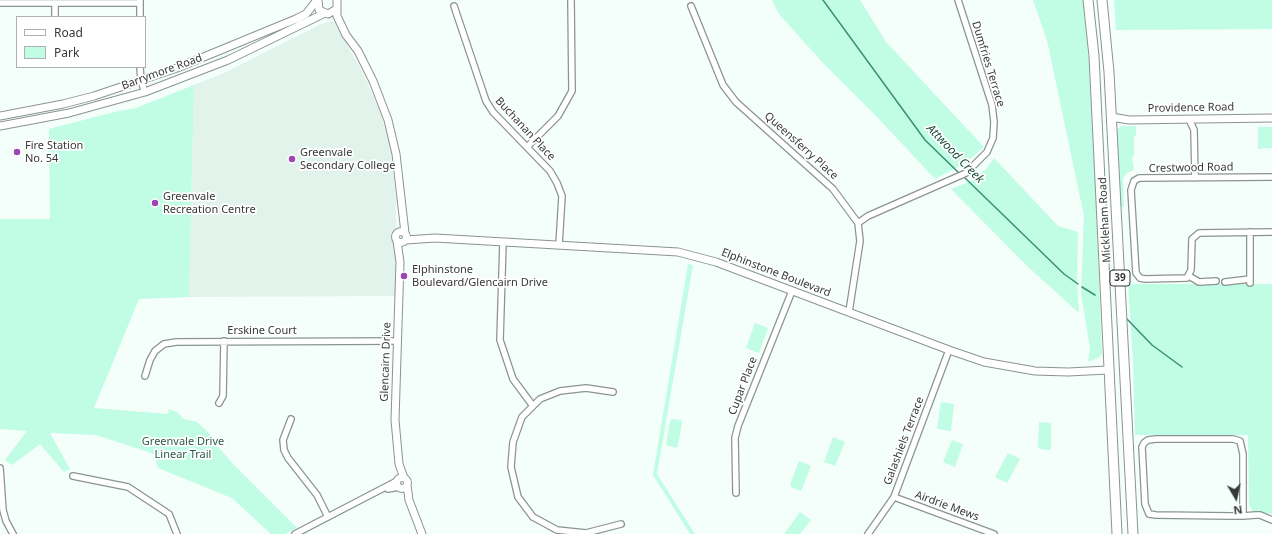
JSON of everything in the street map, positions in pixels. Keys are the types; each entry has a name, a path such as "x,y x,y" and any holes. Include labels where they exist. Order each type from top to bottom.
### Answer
{"main road":[{"name":"Mickleham Road","path":"1088,0 1093,43 1117,534"},
{"name":"Mickleham Road","path":"1102,0 1116,118 1112,133 1133,534"},
{"path":"1097,134 1104,118 1116,118"},
{"path":"1112,436 1116,440 1124,434 1126,407"}],"street":[{"path":"318,0 318,10 326,14"},
{"name":"Barrymore Road","path":"0,116 63,104 141,81 296,19 306,14 318,0"},
{"path":"527,147 558,116 572,91 571,0"},
{"name":"Dumfries Terrace","path":"858,223 868,216 966,173 987,152 993,138 994,122 992,105 958,0"},
{"path":"0,3 140,2 140,16"},
{"path":"55,3 55,16"},
{"name":"Barrymore Road","path":"0,126 69,113 146,92 228,60 326,14 338,3"},
{"name":"Glencairn Drive","path":"338,3 337,16 373,81 388,120 396,154 405,237 400,262"},
{"name":"Buchanan Place","path":"454,6 486,101 493,112 550,171 557,183 562,196 559,245"},
{"name":"Queensferry Place","path":"691,6 723,85 736,102 834,189 858,223"},
{"name":"Glencairn Drive","path":"326,14 334,18 342,27"},
{"path":"140,68 141,81 146,92"},
{"name":"Providence Road","path":"1116,118 1129,120 1272,118"},
{"path":"1188,119 1194,130 1195,178"},
{"path":"1112,133 1120,123 1129,120"},
{"name":"Crestwood Road","path":"1188,276 1180,280 1145,280 1137,275 1132,184 1140,178 1272,177"},
{"name":"Glencairn Drive","path":"397,233 402,216"},
{"path":"850,312 860,241 858,223"},
{"path":"402,232 405,237 402,243 397,241 395,238 397,233 402,232"},
{"path":"1225,282 1250,281 1250,232"},
{"path":"1216,281 1199,282 1188,276 1191,270 1191,242 1194,235 1202,233 1272,232"},
{"name":"Elphinstone Boulevard","path":"405,237 678,252 716,262 984,362 1017,369 1068,372 1108,370"},
{"name":"Glencairn Drive","path":"397,241 400,262 395,420 401,483 422,534"},
{"path":"503,242 500,340 513,379 533,406"},
{"name":"Cupar Place","path":"736,493 736,438 738,426 792,291"},
{"name":"Erskine Court","path":"145,376 150,360 155,351 164,344 176,342 398,341"},
{"path":"219,403 223,396 224,342"},
{"name":"Galashiels Terrace","path":"868,534 894,497 949,350"},
{"path":"613,392 586,388 560,391 540,399 522,417 513,442 510,467 518,497 533,517 557,530 586,533 621,524"},
{"path":"291,419 283,440 284,450 288,458 316,495 328,517"},
{"path":"1243,516 1243,454 1240,441 1234,439 1152,439 1146,441 1142,447 1145,504 1148,513 1156,516 1243,516 1263,516 1272,520"},
{"path":"0,468 3,510 6,522 13,534"},
{"path":"73,476 128,486 169,514 177,534"},
{"path":"295,534 384,489 401,483"},
{"name":"Airdrie Mews","path":"894,497 994,534"}],"shaded area":[{"name":"Greenvale Secondary College","path":"333,21 362,71 380,111 390,144 396,200 396,226 392,237 396,256 395,296 189,297 194,85 224,73 321,24"}],"green space":[{"path":"772,0 860,0 886,42 984,147 966,163 935,179 877,117 823,63 779,14"},
{"path":"1033,0 1083,0 1086,15 1093,125 1102,353 1100,357 1088,362 1090,348 1081,294 1084,216 1047,40"},
{"path":"1114,0 1272,0 1272,29 1116,30"},
{"name":"Greenvale Drive Linear Trail","path":"194,85 189,297 139,299 94,408 168,414 169,409 177,412 184,419 197,422 212,436 214,442 233,464 297,528 285,534 271,534 232,498 158,468 154,454 96,435 50,433 70,469 64,472 40,444 12,465 5,460 27,431 0,429 0,219 50,219 49,129 118,111 136,108"},
{"path":"1121,126 1136,126 1136,135 1134,136 1134,155 1132,157 1134,170 1128,172 1123,178 1124,207 1118,207 1114,133"},
{"path":"1258,127 1272,127 1272,148 1258,149"},
{"path":"994,158 1058,226 1078,232 1077,284 1079,313 1026,265 951,189 971,181 986,169"},
{"path":"688,264 693,265 657,474 695,534 690,534 653,475"},
{"path":"1128,284 1272,284 1272,514 1253,511 1249,505 1248,435 1135,435 1133,360"},
{"path":"755,323 768,328 759,353 746,348"},
{"path":"941,402 954,404 951,431 937,429"},
{"path":"672,419 681,420 682,422 678,446 676,448 666,445 670,421"},
{"path":"1039,422 1051,423 1050,450 1038,448"},
{"path":"833,437 845,442 835,466 824,462"},
{"path":"952,440 963,444 955,467 943,462"},
{"path":"1008,453 1020,459 1007,483 995,477"},
{"path":"799,461 811,466 801,491 791,487 790,485"},
{"path":"800,512 811,520 800,534 784,534"}],"waterway":[{"name":"Attwood Creek","path":"823,0 925,140 960,174"},
{"name":"Attwood Creek","path":"963,176 1064,274 1078,284"},
{"name":"Attwood Creek","path":"1082,287 1095,295"},
{"name":"Attwood Creek","path":"1126,318 1152,345 1182,367"}],"place":[{"name":"Fire Station No. 54","path":"17,152"},
{"name":"Greenvale Secondary College","path":"292,159"},
{"name":"Greenvale Recreation Centre","path":"155,203"},
{"name":"Elphinstone Boulevard/Glencairn Drive","path":"404,276"}]}
